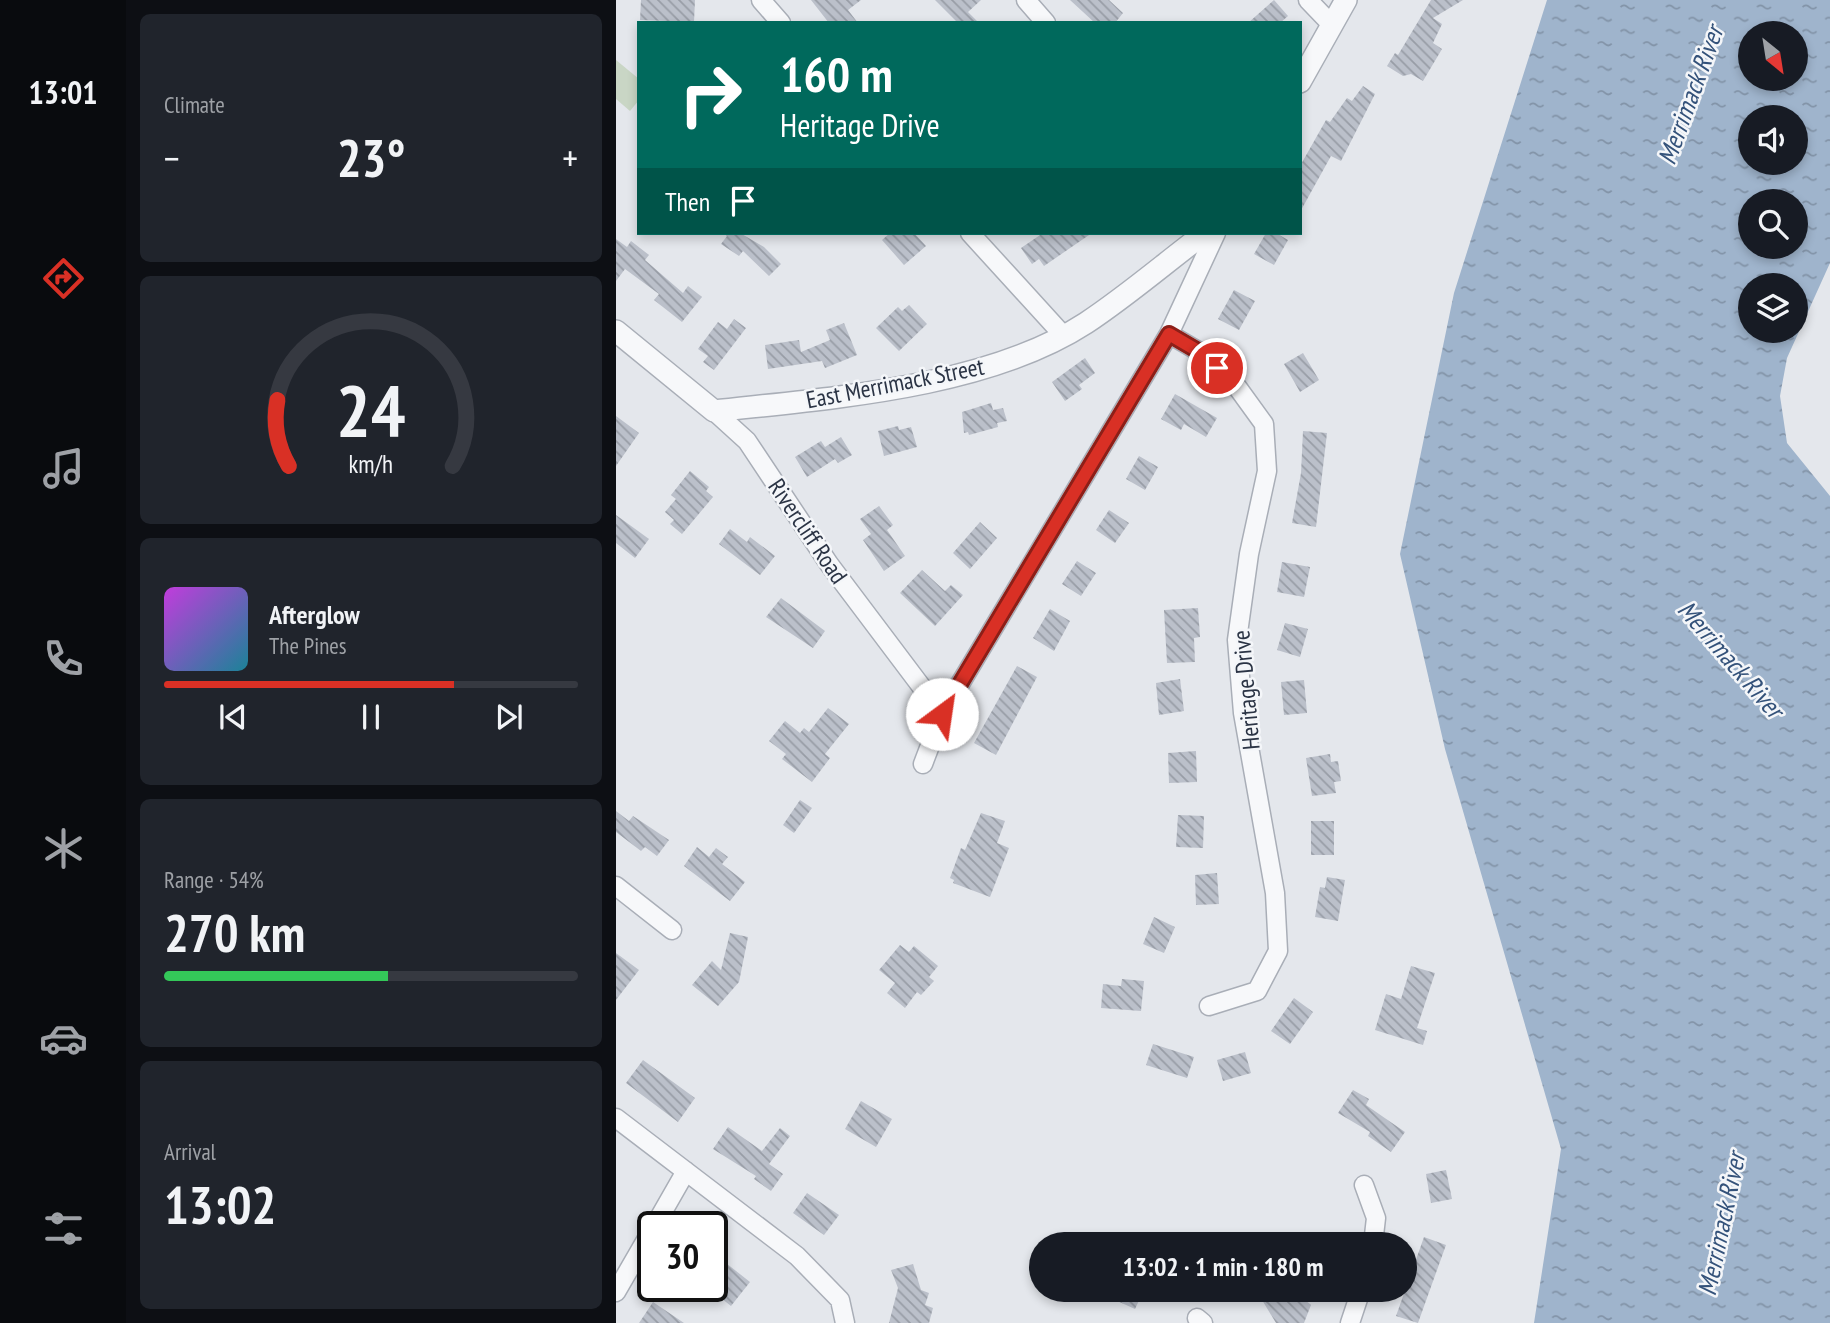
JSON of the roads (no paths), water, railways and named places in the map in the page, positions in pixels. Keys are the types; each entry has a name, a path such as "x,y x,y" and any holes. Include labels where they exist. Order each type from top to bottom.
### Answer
{"street":[{"path":"761,0 779,21"},
{"path":"1026,0 1044,21"},
{"path":"1308,0 1332,25"},
{"path":"1302,78 1346,0"},
{"path":"973,235 1063,335"},
{"name":"East Merrimack Street","path":"714,411 822,400 975,372 1085,324 1202,235"},
{"path":"923,764 942,714 1169,334 1215,235"},
{"name":"Rivercliff Road","path":"616,331 747,441 830,564 918,686 942,714"},
{"name":"Heritage Drive","path":"1169,334 1198,351 1242,394 1264,424 1267,471 1249,554 1237,640 1243,713 1275,893 1278,951 1257,991 1209,1006"},
{"path":"616,886 672,930"},
{"path":"616,1118 797,1256 840,1300 845,1323"},
{"path":"663,1211 686,1171"},
{"path":"1364,1185 1377,1218 1375,1232"},
{"path":"616,1292 637,1256"},
{"path":"1350,1323 1357,1302"}],"water":[{"name":"Merrimack River","path":"1547,0 1830,0 1830,263 1808,312 1808,273 1738,273 1738,343 1794,343 1787,358 1780,396 1787,443 1830,496 1830,1323 1534,1323 1561,1149 1445,749 1400,554 1454,293"}]}
